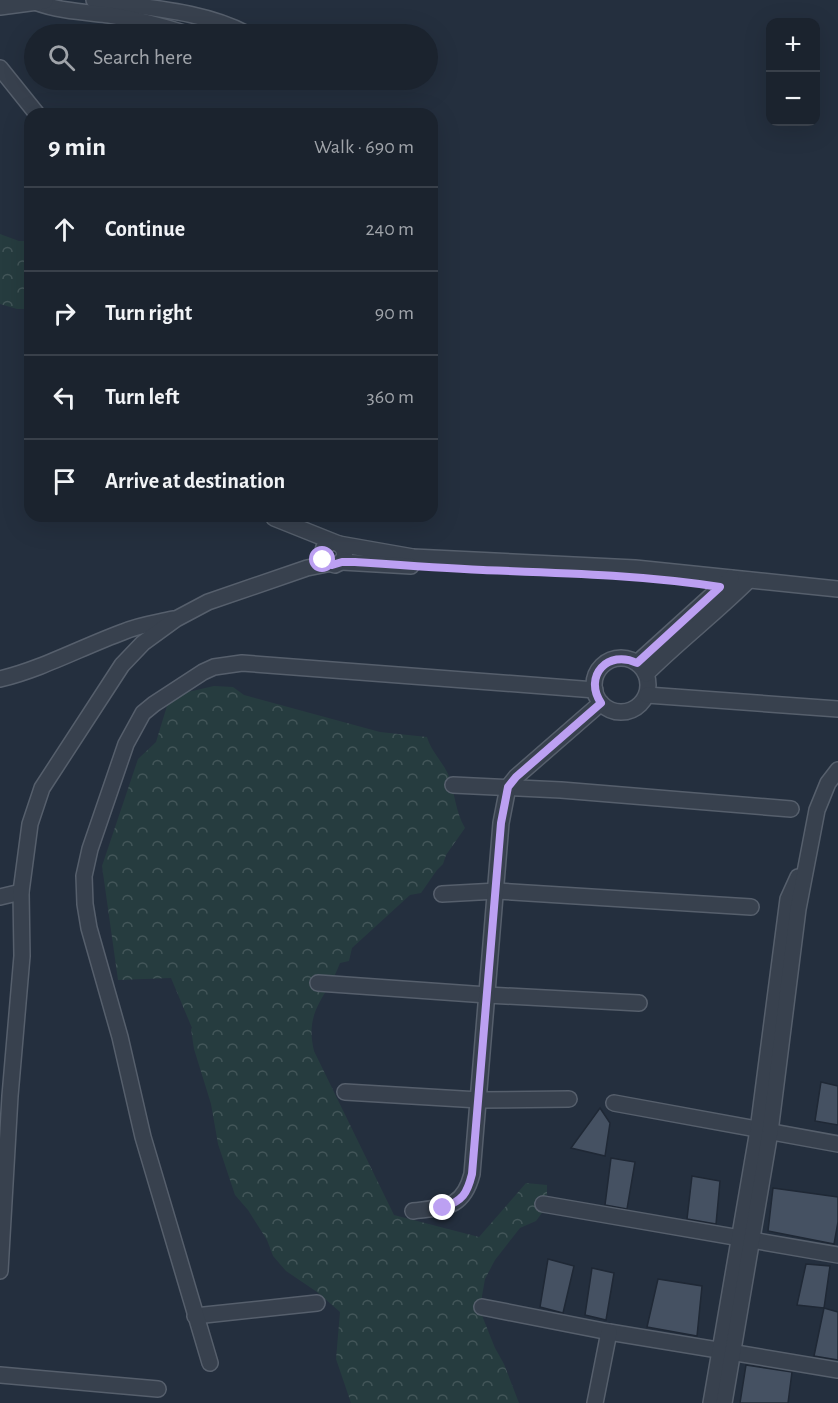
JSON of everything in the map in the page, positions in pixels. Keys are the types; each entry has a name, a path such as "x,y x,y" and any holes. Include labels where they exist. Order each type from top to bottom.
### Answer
{"street":[{"path":"0,7 58,0"},
{"path":"94,0 170,6 227,24"},
{"path":"29,2 54,9 111,15 152,24"},
{"path":"0,68 32,108"},
{"path":"281,522 332,553 634,568 838,598"},
{"path":"0,1271 5,1097 22,956 21,892 30,824 42,788 122,665 143,643 176,619 223,596 306,568 332,553"},
{"path":"641,669 735,583 838,589"},
{"path":"0,679 26,671 124,631 176,619"},
{"path":"210,1363 143,1137 120,1037 89,928 85,904 84,876 90,849 126,744 135,725 143,713 154,704 203,672 214,667 242,663 598,697 613,711 626,712 639,706 647,694 648,681 641,669 624,658 617,659 604,665 596,676 598,697"},
{"path":"647,694 838,709"},
{"path":"413,1211 443,1208 457,1203 469,1186 472,1174 501,823 508,787 598,697"},
{"path":"711,1403 726,1352 746,1240 764,1131 783,971 820,799 838,770"},
{"path":"453,785 508,787 791,809"},
{"path":"442,894 497,891 751,907"},
{"path":"0,897 21,892"},
{"path":"318,983 487,996 639,1003"},
{"path":"345,1092 479,1100 568,1099"},
{"path":"614,1103 838,1144"},
{"path":"543,1204 838,1255"},
{"path":"195,1316 317,1303"},
{"path":"482,1307 609,1332 838,1370"},
{"path":"595,1403 609,1332"},
{"path":"724,1403 726,1352"},
{"path":"0,1375 158,1389"}],"green space":[{"path":"0,234 24,241 24,309 0,304"},
{"path":"214,686 233,687 244,695 380,732 427,737 448,774 459,815 465,828 446,855 443,864 421,893 410,895 352,948 349,961 340,963 314,1014 312,1037 314,1051 394,1215 479,1237 526,1183 547,1185 547,1206 536,1221 520,1228 495,1260 485,1279 482,1296 481,1313 519,1403 351,1403 336,1359 340,1312 317,1292 286,1271 273,1256 267,1240 248,1210 235,1195 218,1144 211,1104 194,1049 192,1028 171,978 118,980 102,866 138,759 156,742 170,696"}],"building":[{"path":"821,1082 838,1086 838,1125 815,1121"},
{"path":"600,1108 610,1123 605,1156 571,1148"},
{"path":"611,1158 635,1162 627,1209 605,1205"},
{"path":"692,1176 720,1181 716,1224 687,1219"},
{"path":"773,1188 838,1197 838,1222 834,1244 768,1231"},
{"path":"548,1259 574,1266 563,1313 540,1307"},
{"path":"806,1264 830,1266 824,1308 797,1305"},
{"path":"592,1268 614,1273 606,1320 585,1315"},
{"path":"658,1279 702,1286 697,1336 647,1327"},
{"path":"824,1308 838,1312 838,1360 814,1356"},
{"path":"746,1365 792,1372 788,1403 740,1403"}],"route":[{"path":"323,560 332,565 355,562 670,579 720,587 637,663 624,658 604,665 599,670 595,683 597,697 601,703 516,777 508,787 501,823 472,1174 464,1195 457,1203 443,1208"}]}
